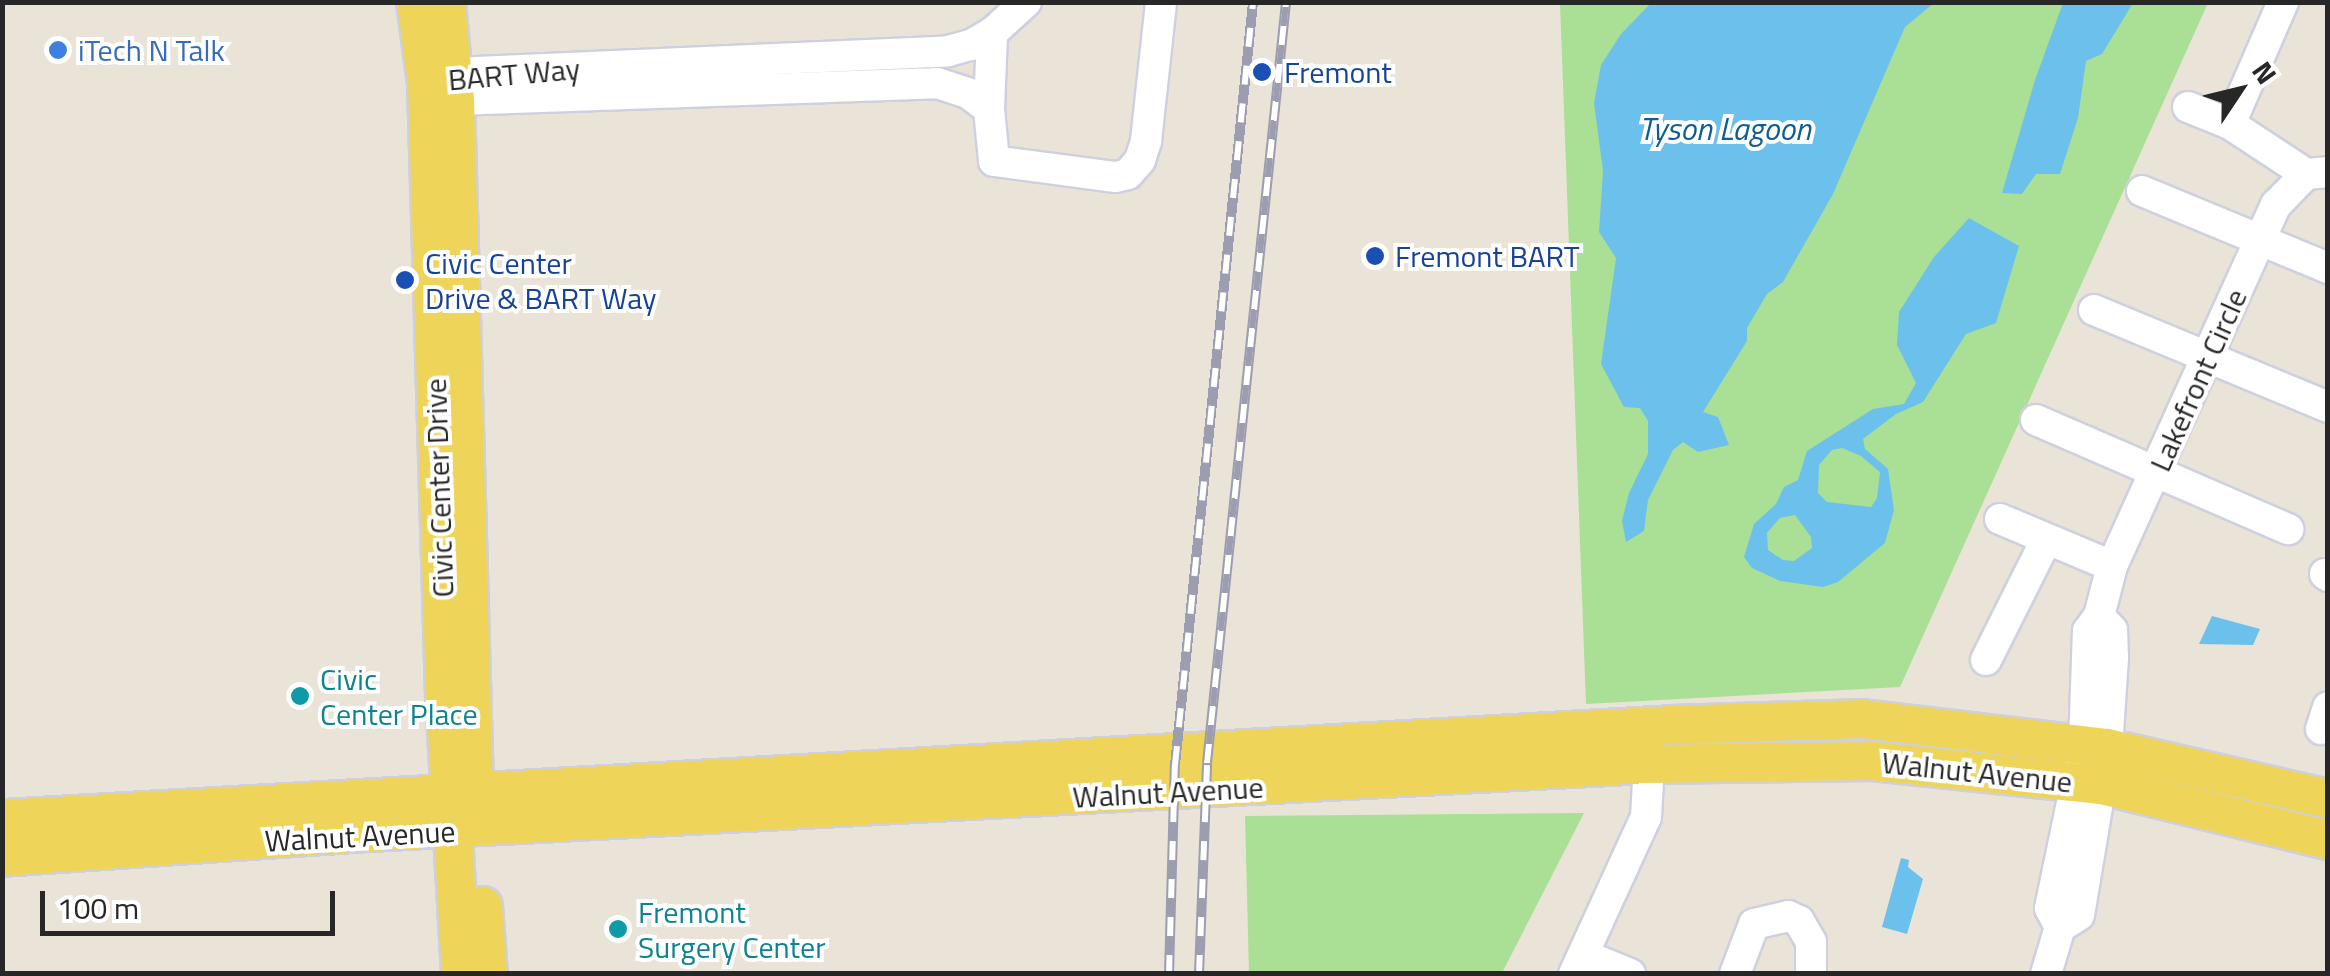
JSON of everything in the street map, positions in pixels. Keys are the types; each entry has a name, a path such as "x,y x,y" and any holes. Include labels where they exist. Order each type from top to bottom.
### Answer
{"main road":[{"name":"Civic Center Drive","path":"416,2 445,85"},
{"name":"Civic Center Drive","path":"446,2 464,811 461,974"},
{"name":"Walnut Avenue","path":"2,857 464,811 1671,725 1863,719 2095,746 2328,799"},
{"name":"Walnut Avenue","path":"2,818 464,811 1649,764 1872,761 2089,784 2328,840"},
{"name":"Civic Center Drive","path":"464,811 488,974"}],"street":[{"name":"BART Way","path":"445,85 936,52 971,46 992,34 1026,2"},
{"path":"992,34 989,109 994,160 1040,170 1116,178 1128,174 1140,160 1146,141 1161,2"},
{"path":"2230,124 2284,2"},
{"name":"BART Way","path":"445,85 936,83 968,93 989,109"},
{"path":"2188,107 2230,124 2317,173"},
{"name":"Lakefront Circle","path":"2046,974 2060,927 2050,908 2089,784 2114,658 2112,630 2099,616 2112,566 2276,205 2317,173"},
{"path":"2142,191 2328,268"},
{"path":"2094,310 2328,407"},
{"path":"2036,420 2288,529"},
{"path":"2000,519 2112,566"},
{"path":"1986,660 2046,540"},
{"path":"1630,974 1579,964 1646,817 1649,764"},
{"path":"1735,974 1754,924 1788,916 1799,921 1811,942 1811,974"}],"green space":[{"path":"1560,3 2208,3 1900,687 1586,704"},
{"path":"1584,813 1502,973 1249,973 1245,816"}],"water":[{"name":"Tyson Lagoon","path":"1651,3 1934,3 1905,27 1833,194 1783,282 1767,294 1747,328 1747,341 1703,412 1718,417 1729,445 1698,452 1683,442 1673,450 1648,500 1644,531 1626,542 1622,521 1629,493 1648,454 1648,421 1640,408 1624,407 1601,364 1616,258 1599,232 1603,171 1594,103 1601,65 1621,34"},
{"path":"2063,3 2133,3 2102,54 2086,61 2078,118 2060,174 2036,174 2022,194 2002,193 2035,80"},
{"path":"1969,218 2019,246 1996,323 1966,334 1923,402 1896,414 1863,439 1865,449 1888,469 1894,510 1885,543 1838,582 1823,587 1780,581 1752,568 1744,557 1754,524 1776,504 1784,487 1798,480 1807,451 1873,409 1904,404 1916,383 1897,345 1899,312 1934,257","holes":["1842,448 1861,456 1880,472 1877,498 1871,507 1827,502 1818,493 1819,465 1832,450","1795,515 1811,537 1812,548 1794,561 1783,560 1768,550 1767,533 1780,518"]},
{"path":"2212,616 2260,629 2253,645 2199,644"},
{"path":"1901,858 1909,860 1908,867 1923,879 1907,934 1882,927"}],"railway":[{"path":"1169,974 1175,765 1253,2"},
{"path":"1199,974 1207,763 1286,2"}],"place":[{"name":"iTech N Talk","path":"58,50"},
{"name":"Fremont","path":"1262,72"},
{"name":"Fremont BART","path":"1375,256"},
{"name":"Civic Center Drive & BART Way","path":"405,280"},
{"name":"Civic Center Place","path":"300,696"},
{"name":"Fremont Surgery Center","path":"618,929"}]}
